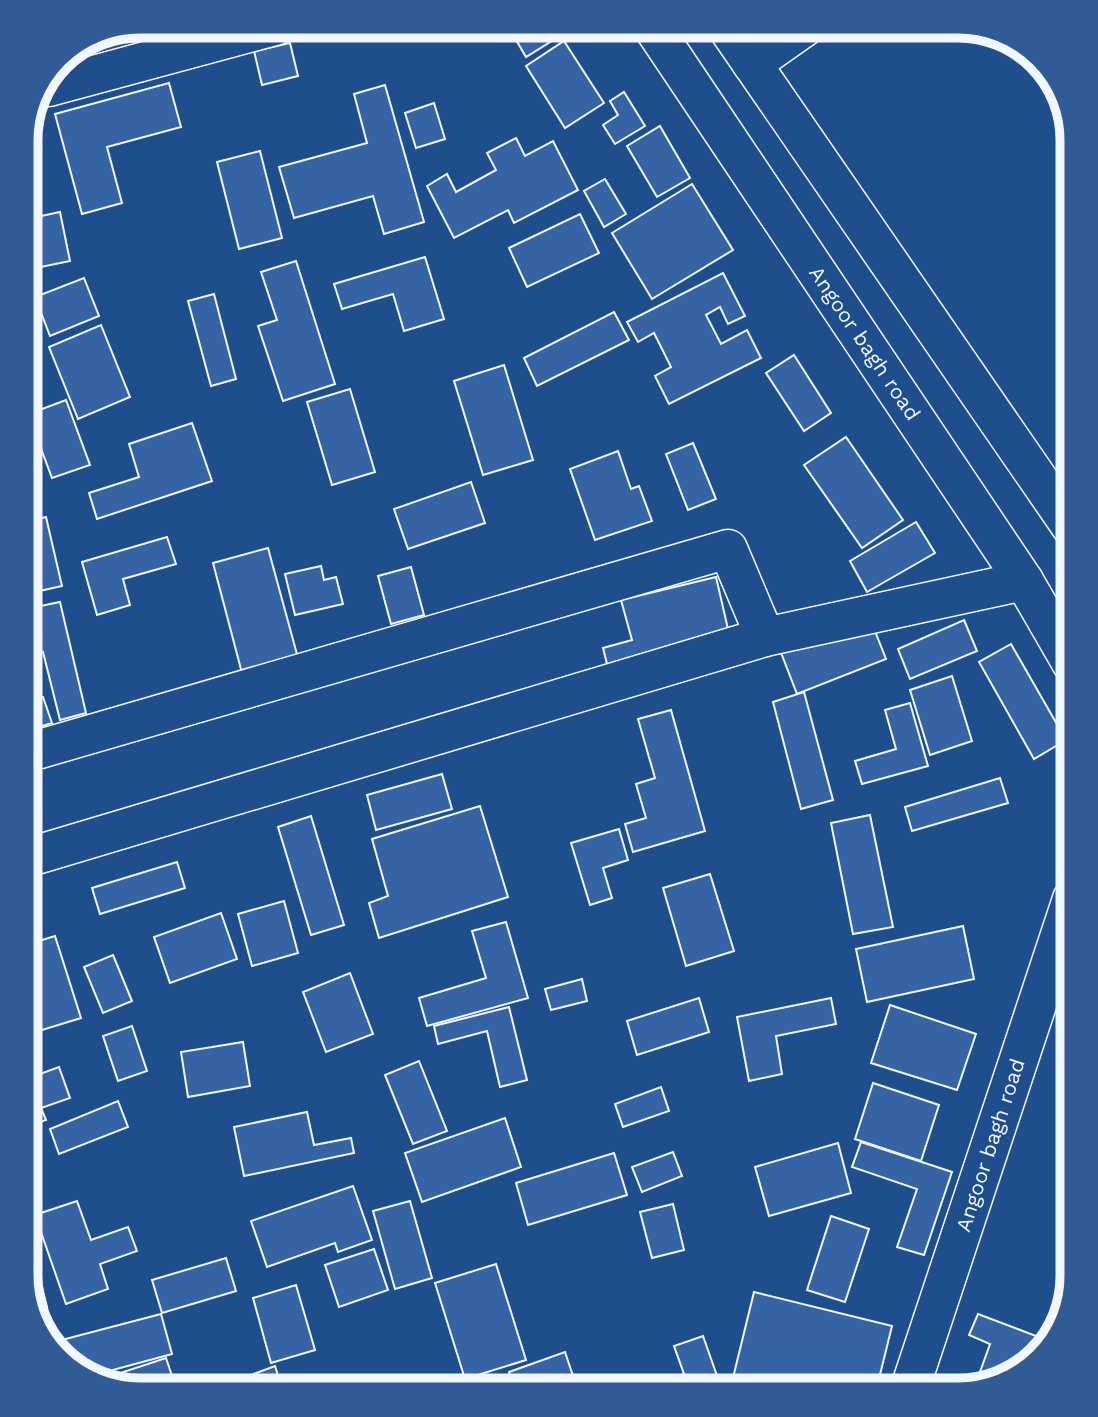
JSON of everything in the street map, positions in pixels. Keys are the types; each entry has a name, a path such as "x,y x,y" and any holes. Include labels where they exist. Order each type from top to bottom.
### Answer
{"street":[{"path":"55,85 227,39"},
{"name":"Angoor bagh road","path":"661,39 1024,580 1060,643"},
{"path":"735,39 1060,511"},
{"path":"752,64 788,39"},
{"path":"39,749 728,549 765,637"},
{"path":"39,854 765,637 1024,580"},
{"name":"Angoor bagh road","path":"913,1378 1060,935"}],"building":[{"path":"516,39 555,39 526,57"},
{"path":"564,41 604,103 565,128 526,66"},
{"path":"290,43 298,76 262,85 254,51"},
{"path":"169,83 181,127 107,147 122,203 82,214 55,114"},
{"path":"385,85 424,222 384,234 373,196 294,218 279,167 367,143 354,94"},
{"path":"624,92 645,126 615,144 603,125 618,115 610,101"},
{"path":"434,103 445,139 416,148 405,113"},
{"path":"660,126 690,178 657,197 627,146"},
{"path":"516,138 525,156 553,141 578,190 514,223 508,210 454,238 427,186 447,174 456,192 496,170 487,153"},
{"path":"260,151 282,238 239,249 217,162"},
{"path":"605,179 626,214 604,227 584,191"},
{"path":"692,184 733,250 652,299 612,233"},
{"path":"60,212 70,261 39,267 39,216"},
{"path":"580,214 599,253 527,287 509,248"},
{"path":"425,257 444,319 404,331 393,294 342,309 334,284"},
{"path":"296,261 335,384 283,401 258,326 277,320 261,272"},
{"path":"723,273 745,316 728,324 720,307 706,315 721,344 747,330 761,358 669,404 655,376 671,367 654,333 638,342 627,322"},
{"path":"84,278 99,316 50,336 39,307 39,295"},
{"path":"214,294 236,379 211,386 188,301"},
{"path":"614,312 629,340 537,386 524,358"},
{"path":"101,325 130,397 78,419 49,347"},
{"path":"794,355 831,413 804,431 766,373"},
{"path":"504,365 533,460 483,475 454,381"},
{"path":"350,389 375,472 332,485 307,402"},
{"path":"66,400 90,465 52,478 39,446 39,410"},
{"path":"192,423 212,481 97,519 89,493 139,477 129,444"},
{"path":"846,437 903,520 862,548 804,465"},
{"path":"693,443 716,499 688,510 666,454"},
{"path":"618,451 631,489 639,486 652,521 595,540 570,469"},
{"path":"471,482 485,523 408,549 394,509"},
{"path":"46,517 62,586 39,591 39,519"},
{"path":"916,522 935,553 867,592 850,561"},
{"path":"167,537 176,564 123,579 130,605 97,615 82,562"},
{"path":"268,548 298,658 242,673 213,563"},
{"path":"321,566 324,580 336,577 343,604 295,615 285,574"},
{"path":"411,567 424,615 391,624 378,576"},
{"path":"716,577 731,642 609,672 603,648 632,640 621,600"},
{"path":"60,602 86,713 60,720 43,652 39,653 39,606"},
{"path":"869,616 886,659 797,694 780,650"},
{"path":"964,620 977,651 910,679 898,649"},
{"path":"1011,644 1060,730 1060,744 1034,759 979,662"},
{"path":"952,676 972,741 930,755 910,690"},
{"path":"804,692 833,800 801,809 773,702"},
{"path":"43,697 52,723 39,727 39,698"},
{"path":"910,703 928,766 862,784 855,761 896,749 885,710"},
{"path":"671,710 705,831 633,852 625,824 646,818 636,784 655,778 638,719"},
{"path":"442,774 452,809 376,830 367,795"},
{"path":"1000,778 1008,803 912,831 905,807"},
{"path":"480,806 508,897 379,938 369,903 388,896 372,839"},
{"path":"870,815 893,927 853,934 831,823"},
{"path":"311,816 344,925 311,935 278,827"},
{"path":"619,829 628,860 603,868 612,898 590,905 571,843"},
{"path":"177,862 185,888 100,914 92,888"},
{"path":"710,874 734,951 686,966 663,888"},
{"path":"284,901 298,953 252,966 238,914"},
{"path":"221,913 237,959 170,983 154,937"},
{"path":"506,922 528,998 427,1026 419,998 486,978 472,931"},
{"path":"963,926 974,979 867,1002 856,949"},
{"path":"55,936 81,1018 39,1031 39,941"},
{"path":"113,955 132,1001 103,1013 84,967"},
{"path":"350,973 373,1034 326,1052 303,992"},
{"path":"582,979 587,1001 551,1010 545,989"},
{"path":"699,998 709,1032 637,1055 627,1021"},
{"path":"831,998 836,1024 776,1036 782,1074 749,1081 737,1017"},
{"path":"890,1005 976,1034 957,1090 871,1063"},
{"path":"509,1007 527,1080 500,1087 487,1031 438,1044 434,1026"},
{"path":"132,1026 147,1071 118,1081 103,1036"},
{"path":"243,1042 250,1086 188,1097 181,1052"},
{"path":"419,1061 447,1131 413,1144 385,1075"},
{"path":"59,1067 70,1098 41,1108 46,1120 39,1122 39,1074"},
{"path":"873,1083 939,1105 921,1161 855,1139"},
{"path":"661,1087 669,1111 623,1127 615,1104"},
{"path":"118,1101 128,1127 59,1154 50,1129"},
{"path":"307,1112 314,1145 351,1138 354,1153 244,1176 234,1127"},
{"path":"505,1118 521,1167 422,1202 405,1153"},
{"path":"861,1142 952,1172 924,1255 897,1247 917,1189 852,1167"},
{"path":"838,1143 851,1193 769,1216 755,1167"},
{"path":"673,1152 682,1176 642,1192 632,1167"},
{"path":"614,1153 627,1195 528,1225 516,1183"},
{"path":"353,1186 372,1240 338,1252 335,1243 267,1267 251,1221"},
{"path":"77,1201 91,1240 128,1227 137,1251 100,1264 108,1289 66,1304 39,1226 39,1214"},
{"path":"410,1201 432,1278 395,1289 373,1211"},
{"path":"673,1204 684,1250 652,1258 640,1212"},
{"path":"831,1216 869,1229 845,1302 807,1290"},
{"path":"374,1249 388,1290 339,1307 325,1265"},
{"path":"226,1258 236,1291 162,1313 152,1280"},
{"path":"496,1264 526,1360 465,1378 435,1283"},
{"path":"39,1279 47,1307 44,1308 39,1290"},
{"path":"296,1285 315,1350 271,1363 253,1298"},
{"path":"754,1292 892,1326 879,1378 733,1378"},
{"path":"161,1314 172,1354 105,1372 84,1361 61,1340"},
{"path":"978,1314 1039,1337 1014,1361 978,1377 990,1344 969,1335"},
{"path":"703,1336 718,1378 673,1378 684,1374 674,1346"},
{"path":"565,1352 574,1378 511,1378 509,1372"},
{"path":"166,1358 173,1378 121,1377 114,1375"},
{"path":"275,1366 279,1378 243,1378"}]}
